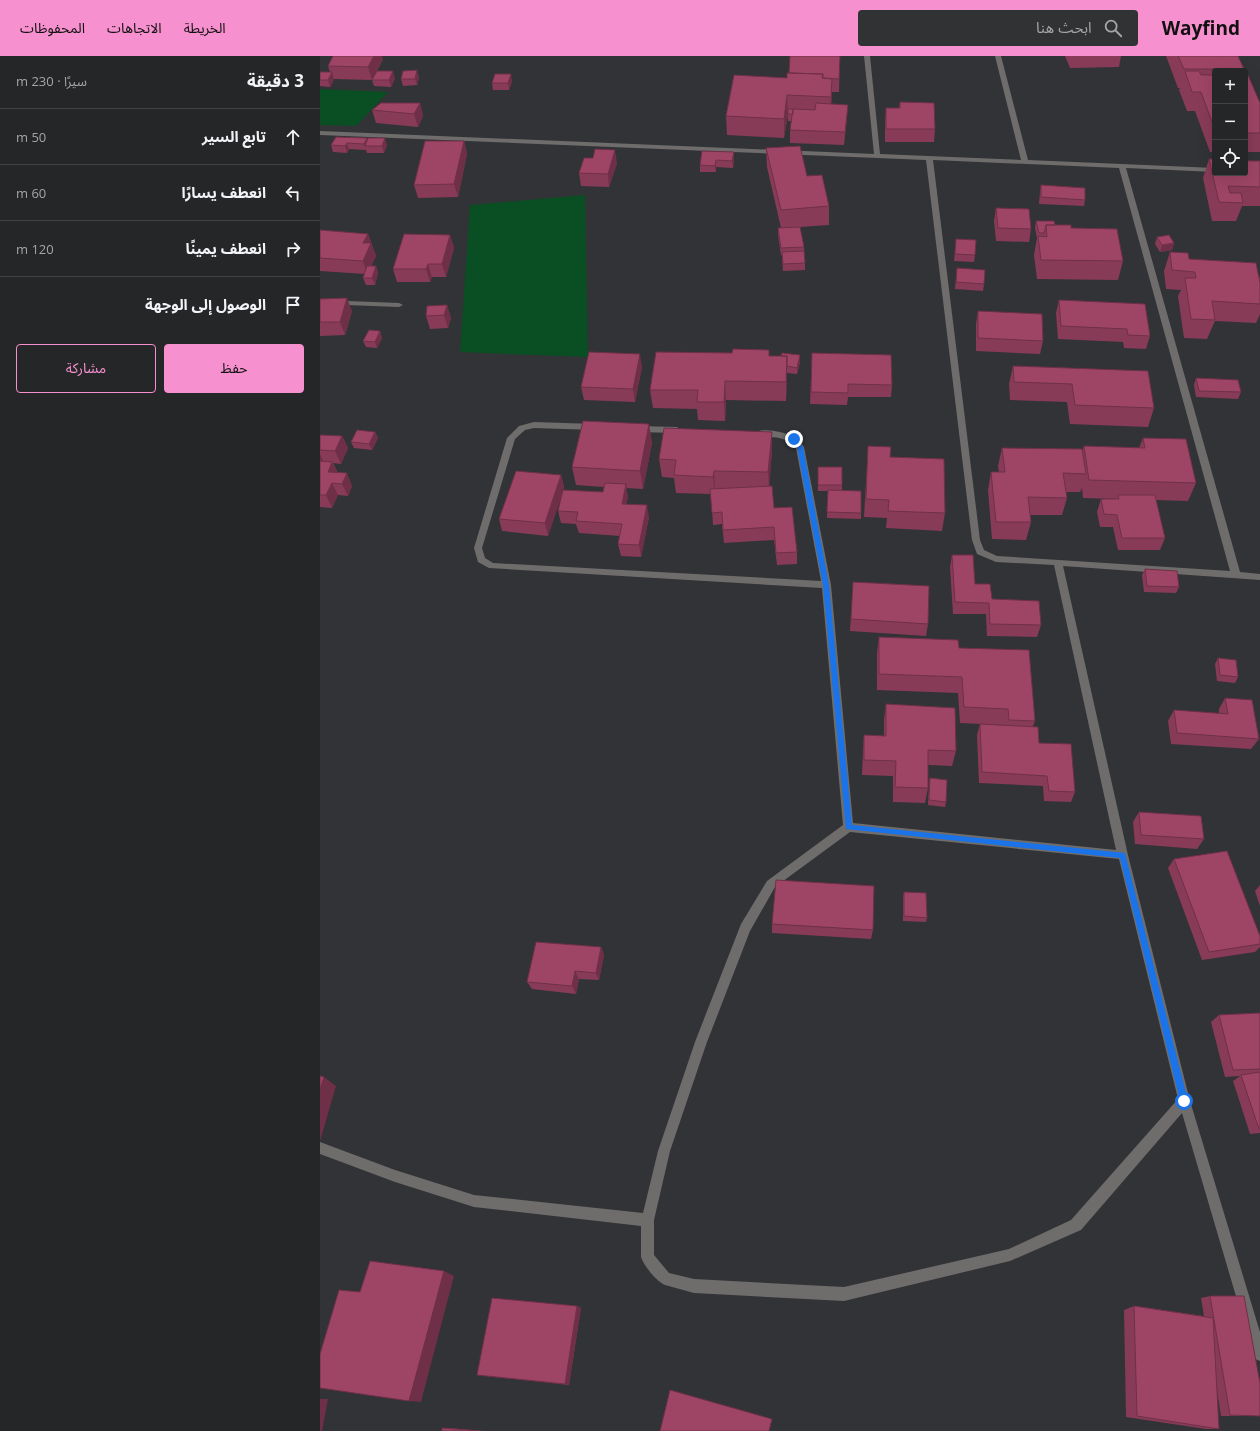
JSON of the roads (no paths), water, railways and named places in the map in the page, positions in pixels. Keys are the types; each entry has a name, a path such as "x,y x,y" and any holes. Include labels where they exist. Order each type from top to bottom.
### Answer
{"street":[{"path":"867,56 877,155"},
{"path":"998,56 1025,163"},
{"path":"320,133 476,138 704,150 877,155 1025,163 1212,170"},
{"path":"930,158 975,532 980,552 996,559 1058,562 1260,577"},
{"path":"1122,167 1236,575"},
{"path":"320,302 399,305"},
{"path":"604,428 534,425 522,428 511,438 478,548 481,560 492,566 826,585"},
{"path":"627,429 690,431"},
{"path":"752,433 783,434 794,439 800,447 826,585 848,827"},
{"path":"1058,562 1123,855 1184,1101 1260,1354"},
{"path":"1123,855 848,827 771,884 745,928 701,1042 669,1137 648,1220 646,1258 665,1278 694,1286 844,1294 1010,1255 1076,1225 1184,1101"},
{"path":"320,1148 395,1176 474,1201 648,1220"}]}
